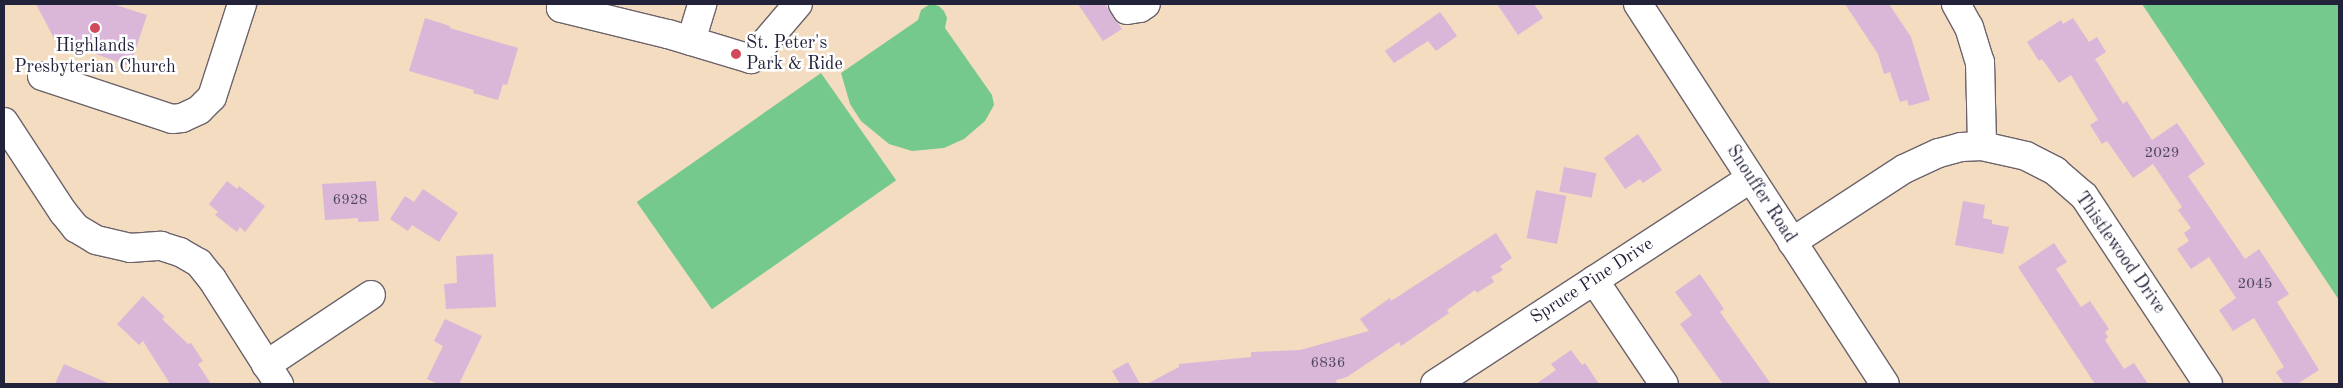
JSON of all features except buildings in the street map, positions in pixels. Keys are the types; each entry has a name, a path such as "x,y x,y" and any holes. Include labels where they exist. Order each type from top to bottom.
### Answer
{"street":[{"path":"42,76 172,119 182,118 199,110 212,97 242,4"},
{"path":"562,4 561,8 691,41 751,59 798,4"},
{"path":"691,41 702,4"},
{"path":"1123,4 1127,10 1140,8 1146,4"},
{"name":"Snouffer Road","path":"1638,4 1885,384"},
{"path":"1956,4 1969,27 1980,62 1982,146"},
{"path":"4,122 63,212 76,228 96,240 130,248 161,246 180,252 199,263 212,279 273,375 371,295"},
{"name":"Thistlewood Drive","path":"1792,242 1916,162 1950,149 1982,146 2008,150 2036,160 2063,176 2084,196 2208,384"},
{"name":"Spruce Pine Drive","path":"1435,384 1750,179"},
{"path":"1594,280 1664,384"}],"green space":[{"path":"930,4 939,6 944,11 947,18 945,28 992,95 994,105 985,121 964,139 944,148 912,151 889,144 861,121 850,104 841,73 918,20 921,10"},
{"path":"2142,4 2339,4 2339,300"},
{"path":"821,73 896,180 712,309 637,202"}],"place":[{"name":"Highlands Presbyterian Church","path":"95,28"},
{"name":"St. Peter's Park & Ride","path":"736,54"}]}
